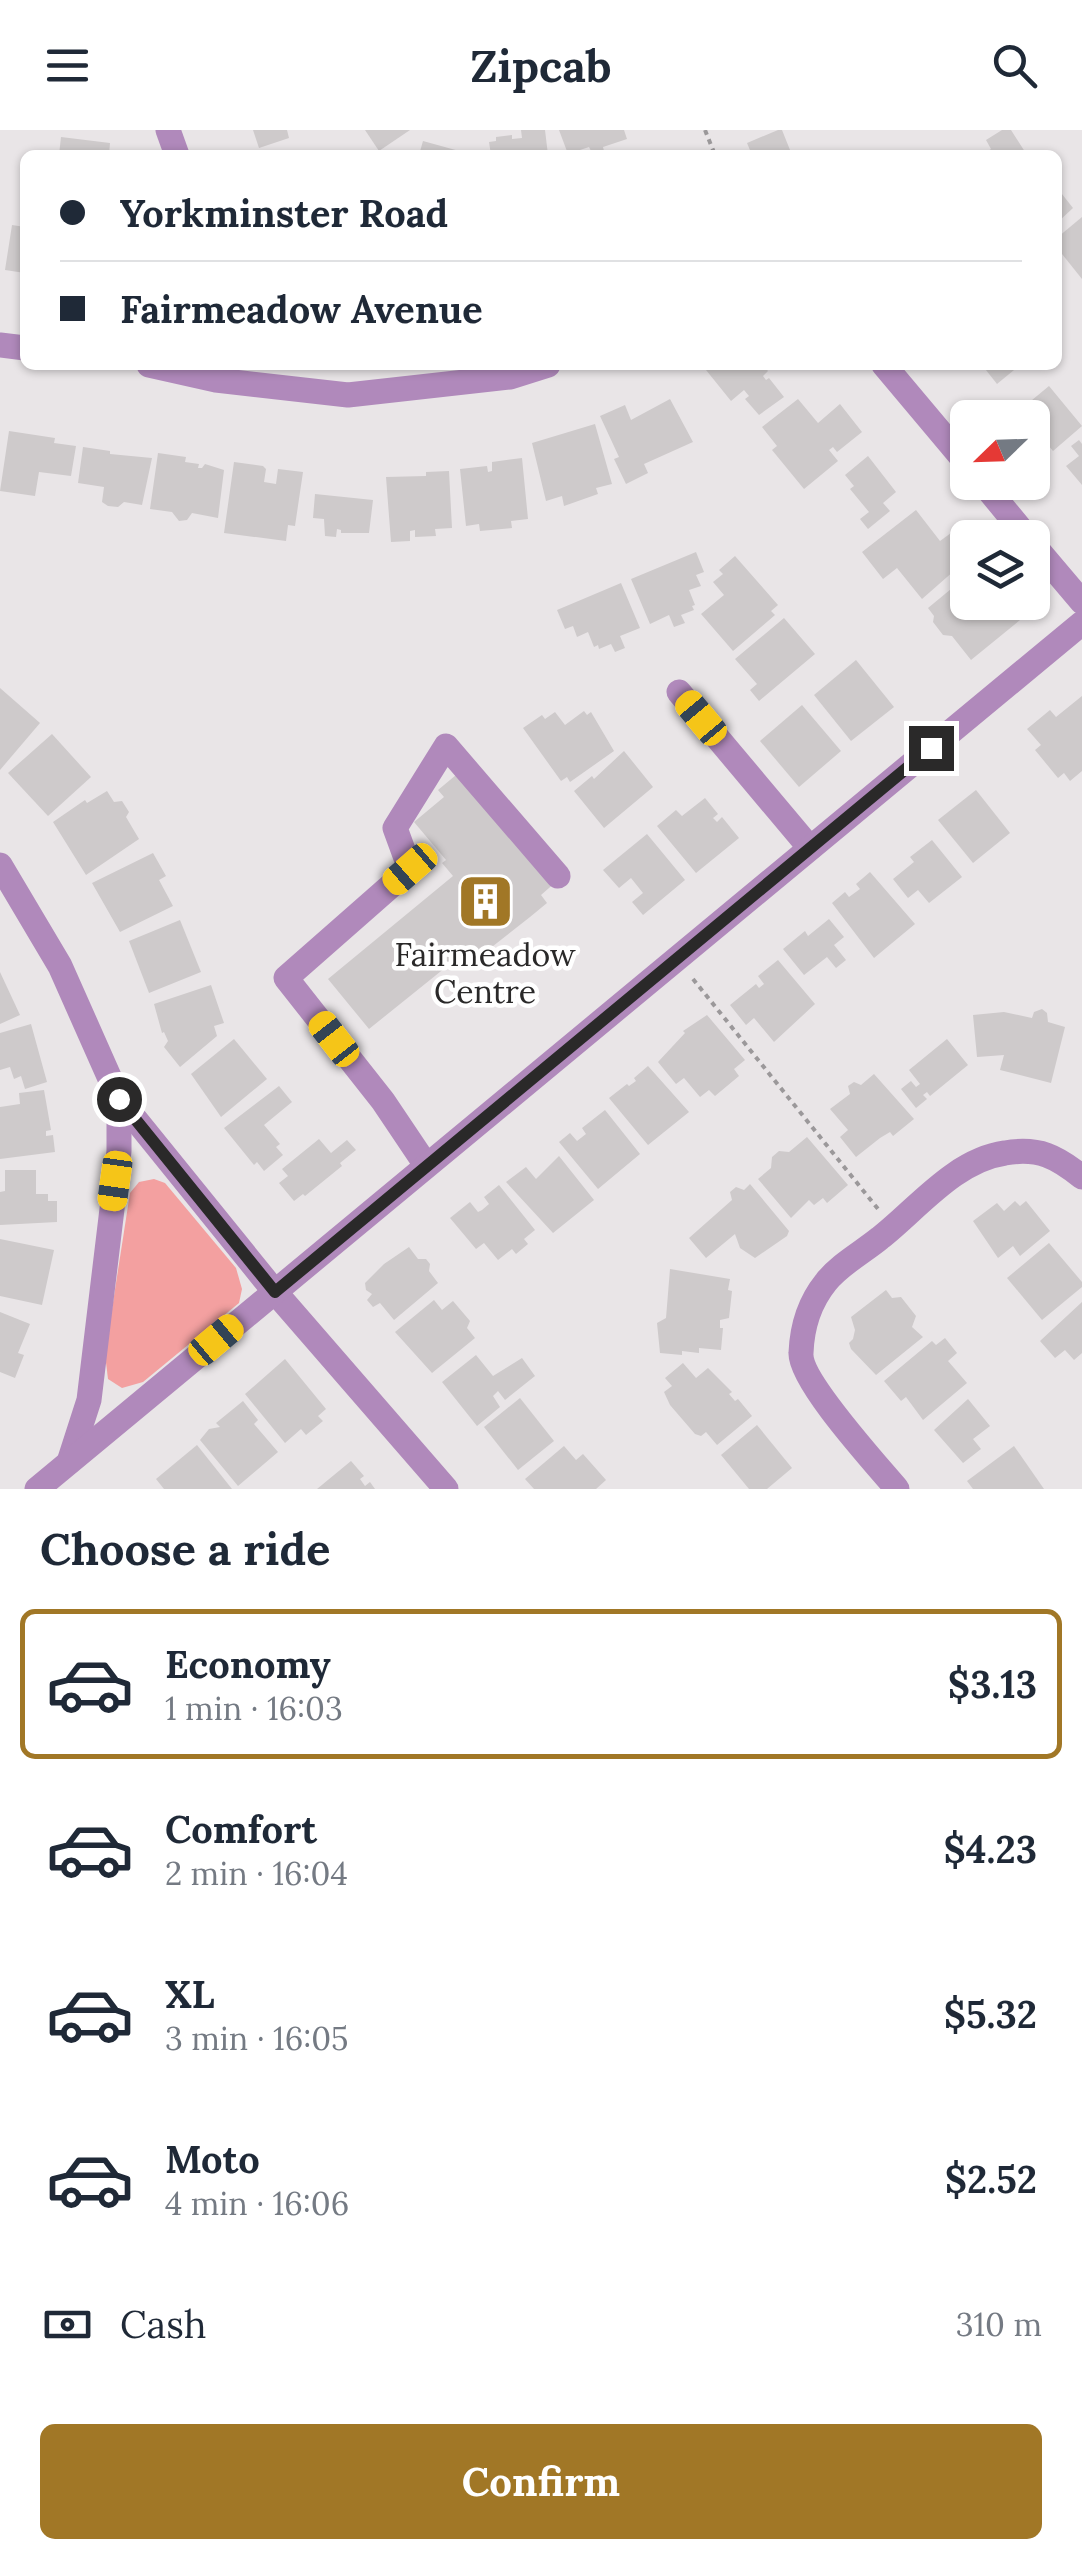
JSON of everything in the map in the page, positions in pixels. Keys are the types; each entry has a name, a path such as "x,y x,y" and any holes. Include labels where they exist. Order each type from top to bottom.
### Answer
{"street":[{"path":"186,370 216,380 348,396 510,377 532,370"},
{"path":"888,370 950,444"},
{"path":"997,500 1013,520"},
{"path":"1050,564 1082,602"},
{"path":"36,1489 1082,623"},
{"path":"679,692 810,848"},
{"path":"426,1165 383,1100 286,978 410,869 395,828 446,746 558,876"},
{"path":"0,864 60,966 119,1099 275,1292 446,1489"},
{"path":"69,1462 89,1400 119,1151 119,1099"},
{"path":"897,1489 819,1395 800,1356 802,1325 827,1280 942,1184 972,1165 1002,1153 1024,1151 1057,1157 1082,1178"}],"path":[{"path":"677,960 893,1228"}],"shaded area":[{"path":"154,1179 165,1183 236,1268 242,1289 239,1303 143,1382 122,1388 108,1379 105,1354 130,1193 139,1182"}],"building":[{"path":"253,130 287,130 289,138 259,148"},
{"path":"365,130 410,130 380,150"},
{"path":"521,130 545,130 547,150 490,150 489,142 496,141 496,137 522,138"},
{"path":"559,130 624,130 627,139 603,147 604,150 566,150"},
{"path":"782,130 790,150 750,150 747,143"},
{"path":"1002,130 1011,130 1024,150 990,150 986,140"},
{"path":"61,137 110,143 109,150 60,150"},
{"path":"423,141 456,150 420,150"},
{"path":"1062,194 1073,208 1062,218"},
{"path":"1082,217 1082,279 1062,254 1062,234"},
{"path":"12,225 20,226 20,272 5,270"},
{"path":"706,370 767,370 763,376 784,397 759,415 745,399 749,396 744,390 731,401"},
{"path":"986,370 1014,370 997,384"},
{"path":"1049,386 1082,426 1053,451 1050,400 1032,400"},
{"path":"670,399 693,442 644,464 648,473 626,484 614,459 619,457 600,416 625,405 631,420"},
{"path":"798,399 818,423 840,404 862,432 837,452 833,447 829,450 838,461 804,489 772,450 777,446 762,427"},
{"path":"595,424 612,484 596,488 598,494 564,506 562,496 546,501 532,443"},
{"path":"9,431 55,438 54,443 76,446 71,476 39,472 35,496 0,491"},
{"path":"1079,440 1082,485 1066,466 1079,456 1071,446"},
{"path":"83,447 152,458 142,505 124,502 118,507 108,506 102,502 104,487 78,483"},
{"path":"158,453 186,457 185,462 199,464 198,468 205,464 224,470 218,518 192,513 187,520 179,521 172,512 150,509"},
{"path":"868,456 896,492 883,503 890,511 868,529 860,519 869,512 850,489 854,486 845,475"},
{"path":"522,458 528,519 511,521 512,528 480,531 479,524 466,526 460,469 487,466 488,472 492,471 492,462"},
{"path":"234,462 263,466 264,482 276,484 278,469 303,472 295,526 288,525 286,541 224,533"},
{"path":"449,471 452,528 435,529 436,536 415,537 415,530 410,531 410,541 391,542 386,477"},
{"path":"315,494 373,500 369,533 341,533 337,529 336,537 325,536 324,519 313,518"},
{"path":"916,510 940,541 950,534 950,574 922,599 897,568 883,579 862,552"},
{"path":"696,552 704,572 696,575 701,586 689,590 694,610 681,615 685,623 674,627 669,615 650,624 631,579"},
{"path":"735,556 778,605 771,611 775,615 733,651 701,614 724,595 713,582 723,574 719,570"},
{"path":"621,583 640,628 620,636 625,648 615,652 611,644 599,649 598,645 594,647 588,632 577,637 573,626 565,629 557,610"},
{"path":"950,590 950,620 1020,620 971,660 952,636 943,635 928,608"},
{"path":"784,618 815,654 759,701 750,690 757,684 735,659"},
{"path":"856,660 894,707 851,741 814,695"},
{"path":"0,688 40,723 0,770"},
{"path":"1082,696 1082,771 1070,781 1064,773 1058,778 1035,750 1041,745 1027,729 1050,710 1056,717"},
{"path":"802,705 841,751 799,787 760,741"},
{"path":"584,711 587,715 591,712 614,751 570,782 567,777 561,781 523,728 542,715 545,719 555,712 565,725"},
{"path":"52,734 91,777 48,816 8,773"},
{"path":"624,751 653,787 604,828 574,791 592,776 594,779"},
{"name":"Fairmeadow Centre","path":"462,770 557,881 541,895 547,903 530,917 488,950 485,946 470,955 466,951 369,1029 328,979 453,876 442,863 446,860 414,822 444,797 438,790"},
{"path":"976,790 1010,833 973,863 938,820"},
{"path":"107,791 114,802 122,801 139,839 86,875 53,822 85,800 87,803"},
{"path":"705,798 718,814 713,818 717,822 722,817 739,838 696,873 657,826 676,810 682,816"},
{"path":"647,834 685,880 643,915 632,902 643,893 631,878 619,888 603,870"},
{"path":"932,840 962,877 929,903 918,890 908,898 893,879 914,862 910,857"},
{"path":"153,853 166,876 159,880 173,906 120,932 92,883"},
{"path":"870,872 915,924 874,958 832,903 845,892 849,897 860,889 856,884"},
{"path":"829,919 844,937 834,945 846,960 836,968 827,957 804,975 783,949 805,931 808,936"},
{"path":"180,920 201,972 149,993 129,941"},
{"path":"778,960 815,1004 774,1042 754,1018 746,1025 730,1005 756,984 759,988 764,984 758,976"},
{"path":"0,972 20,1015 0,1024"},
{"path":"211,985 224,1023 214,1026 217,1036 180,1067 164,1047 168,1041 154,1004"},
{"path":"1042,1009 1048,1022 1065,1027 1051,1083 1000,1070 1004,1055 977,1057 973,1015 1004,1012 1032,1018 1034,1012"},
{"path":"707,1015 745,1060 734,1069 739,1076 715,1096 709,1090 700,1097 684,1078 676,1084 658,1062 683,1031"},
{"path":"31,1024 47,1082 25,1089 21,1076 14,1079 10,1067 0,1070 0,1033"},
{"path":"234,1039 267,1079 221,1117 191,1074"},
{"path":"947,1039 968,1065 930,1096 927,1092 923,1095 927,1099 916,1108 901,1089 911,1081 916,1087 920,1084 909,1070"},
{"path":"648,1066 689,1112 648,1145 609,1098 636,1081 634,1078"},
{"path":"874,1074 914,1119 856,1157 840,1137 848,1130 830,1109 850,1094 848,1086 854,1082 861,1085"},
{"path":"279,1086 292,1102 264,1125 280,1144 276,1147 283,1155 264,1171 257,1162 254,1165 224,1128"},
{"path":"44,1090 51,1130 46,1131 46,1136 53,1135 55,1152 0,1159 0,1107 20,1104 19,1093"},
{"path":"605,1110 640,1154 598,1189 559,1142 570,1133 577,1141 586,1134 582,1128"},
{"path":"807,1137 848,1185 827,1203 823,1198 814,1205 809,1200 791,1218 758,1179 771,1168 772,1157 779,1151 789,1152"},
{"path":"319,1139 331,1153 347,1140 356,1150 340,1163 342,1166 294,1201 279,1183 288,1176 282,1169"},
{"path":"559,1156 594,1200 553,1233 506,1182 526,1167 536,1179"},
{"path":"5,1170 36,1170 36,1194 48,1194 48,1201 57,1201 57,1222 0,1225"},
{"path":"750,1184 789,1231 787,1236 755,1258 740,1248 735,1234 706,1258 689,1238 732,1200 730,1192 736,1187 744,1190"},
{"path":"499,1185 535,1230 524,1239 528,1244 516,1254 512,1249 498,1260 484,1243 476,1249 450,1218 470,1202 478,1212 482,1210 489,1204 484,1197"},
{"path":"1015,1201 1020,1206 1026,1201 1050,1231 1020,1256 1013,1246 998,1258 973,1221 997,1203 1004,1211"},
{"path":"0,1239 54,1250 42,1305 0,1296"},
{"path":"1049,1243 1082,1287 1042,1320 1007,1278"},
{"path":"409,1247 418,1259 426,1259 438,1283 394,1320 380,1303 373,1307 367,1300 372,1294 365,1283"},
{"path":"670,1269 730,1279 729,1318 720,1320 721,1350 699,1348 699,1353 682,1351 682,1355 660,1353 657,1323 666,1318"},
{"path":"886,1290 892,1298 901,1297 916,1316 912,1327 923,1337 876,1375 851,1349 849,1343 855,1330 851,1317"},
{"path":"434,1300 442,1310 453,1301 470,1321 467,1328 475,1338 432,1373 395,1332"},
{"path":"1082,1302 1082,1353 1074,1360 1065,1350 1055,1358 1040,1341"},
{"path":"0,1312 30,1324 18,1353 24,1355 15,1378 0,1372"},
{"path":"945,1338 957,1353 948,1361 967,1383 923,1420 906,1397 901,1401 884,1381 932,1341 936,1345"},
{"path":"476,1355 493,1376 522,1358 535,1376 505,1400 498,1391 493,1396 500,1407 477,1426 442,1382"},
{"path":"285,1359 326,1409 318,1416 323,1421 306,1435 301,1429 285,1443 245,1394"},
{"path":"683,1363 696,1378 708,1368 752,1416 717,1445 706,1432 701,1436 695,1434 664,1392 672,1386 665,1378"},
{"path":"520,1398 554,1441 518,1470 484,1427"},
{"path":"968,1399 990,1426 973,1439 981,1449 963,1463 934,1430"},
{"path":"243,1401 258,1420 254,1424 278,1452 238,1486 200,1440 209,1429 220,1427 216,1423"},
{"path":"757,1425 792,1468 767,1489 749,1489 721,1455"},
{"path":"197,1445 232,1489 164,1489 156,1479"},
{"path":"564,1446 576,1460 583,1454 606,1480 596,1489 534,1489 525,1479"},
{"path":"1014,1446 1044,1489 973,1489 967,1481"},
{"path":"351,1461 364,1476 360,1479 365,1486 370,1482 375,1489 317,1489"}],"place":[{"name":"Fairmeadow Centre","path":"485,901"}],"route":[{"path":"119,1099 275,1292 931,748"}]}
